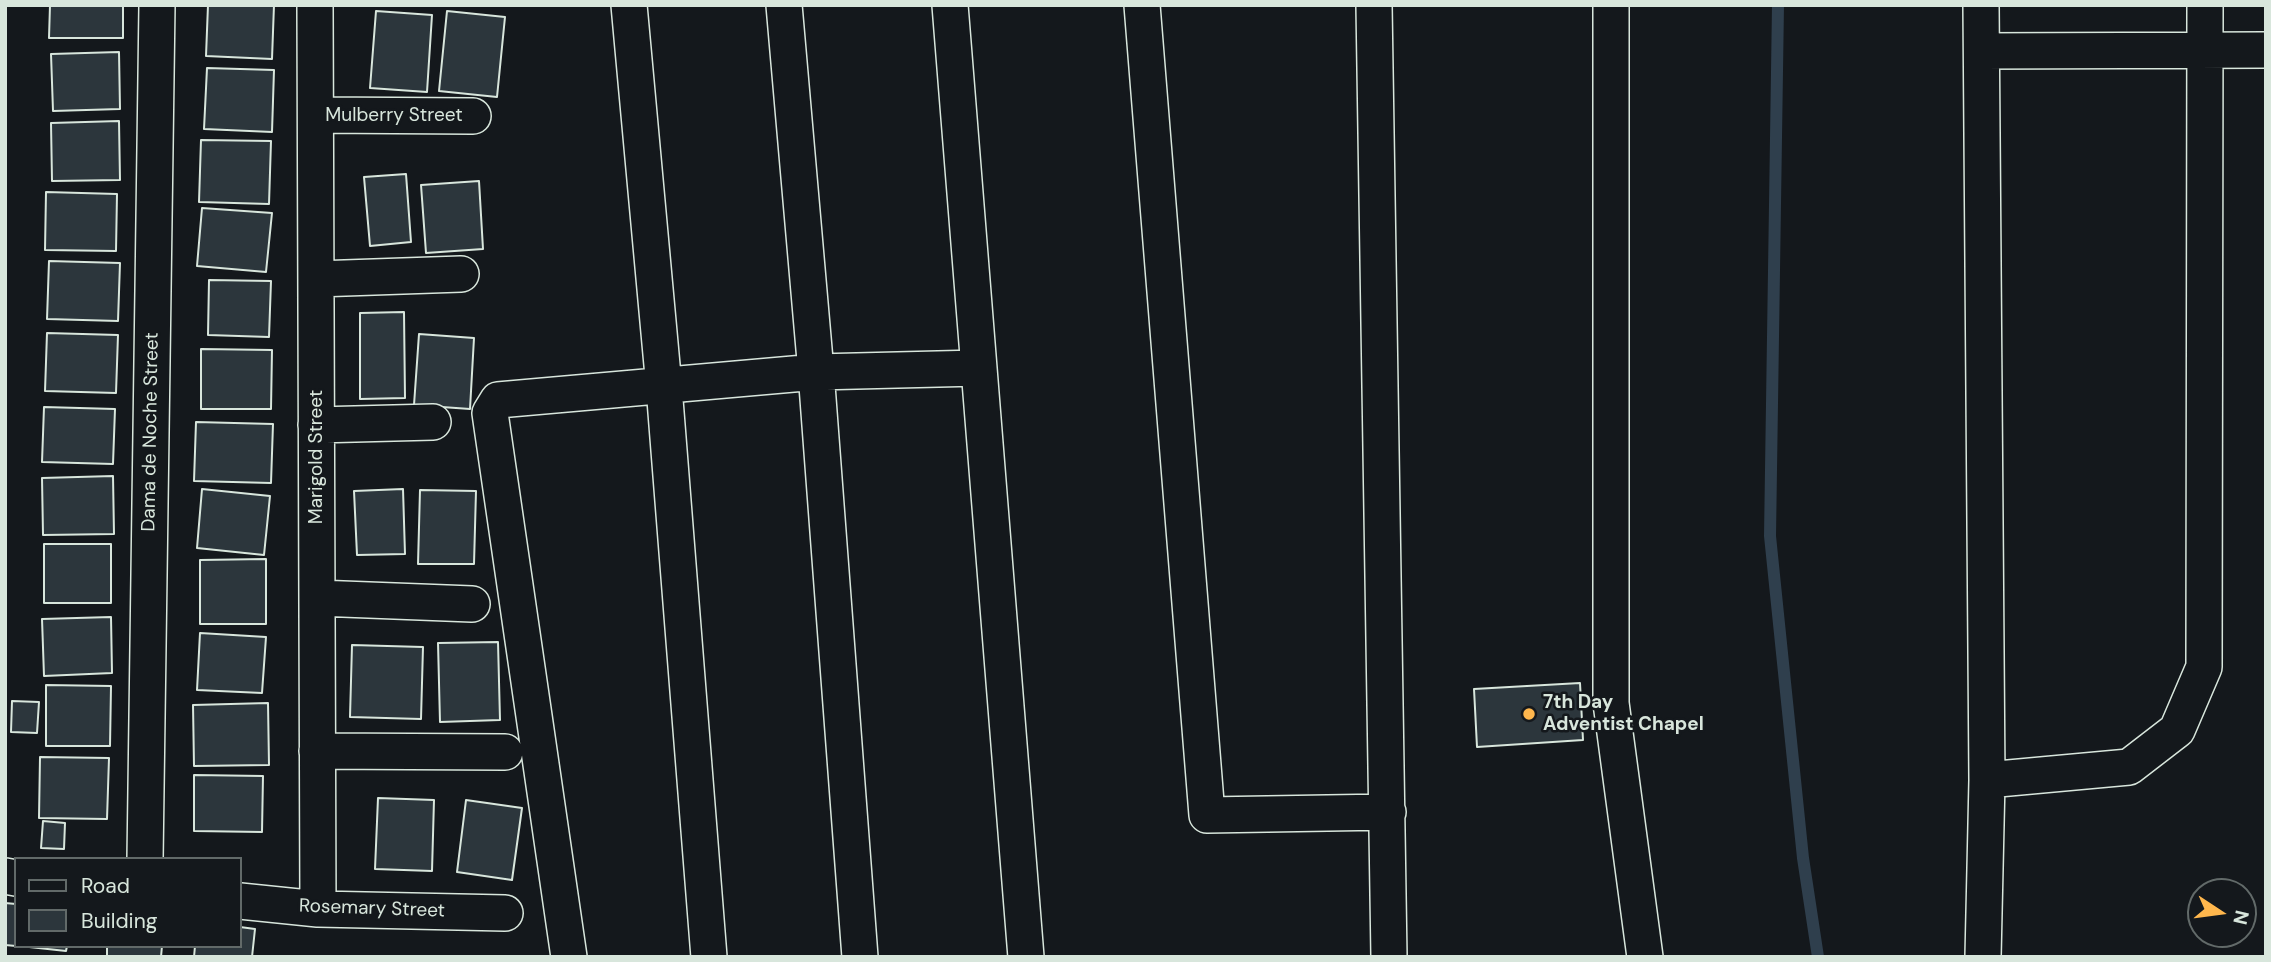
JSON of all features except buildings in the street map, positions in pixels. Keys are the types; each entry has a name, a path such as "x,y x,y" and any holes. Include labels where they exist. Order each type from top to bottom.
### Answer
{"street":[{"name":"Dama de Noche Street","path":"145,857 158,5"},
{"name":"Marigold Street","path":"315,5 318,909"},
{"path":"629,5 664,387 709,957"},
{"path":"783,5 816,372 860,957"},
{"path":"950,5 1026,957"},
{"path":"1142,5 1207,815 1388,812"},
{"path":"1374,5 1389,957"},
{"path":"1611,5 1611,703 1646,957"},
{"path":"1981,5 1987,780 1983,957"},
{"path":"1987,780 2129,767 2177,730 2204,667 2205,5"},
{"path":"1982,51 2266,50"},
{"name":"Mulberry Street","path":"316,116 473,116"},
{"path":"316,279 461,274"},
{"path":"569,957 490,413 498,400 816,372 979,368"},
{"path":"316,425 433,422"},
{"path":"317,598 472,604"},
{"path":"317,751 505,752"},
{"name":"Rosemary Street","path":"242,901 318,909 505,913"}],"waterway":[{"path":"1778,5 1770,536 1803,858 1818,957"}],"place":[{"name":"7th Day Adventist Chapel","path":"1529,714"}]}
